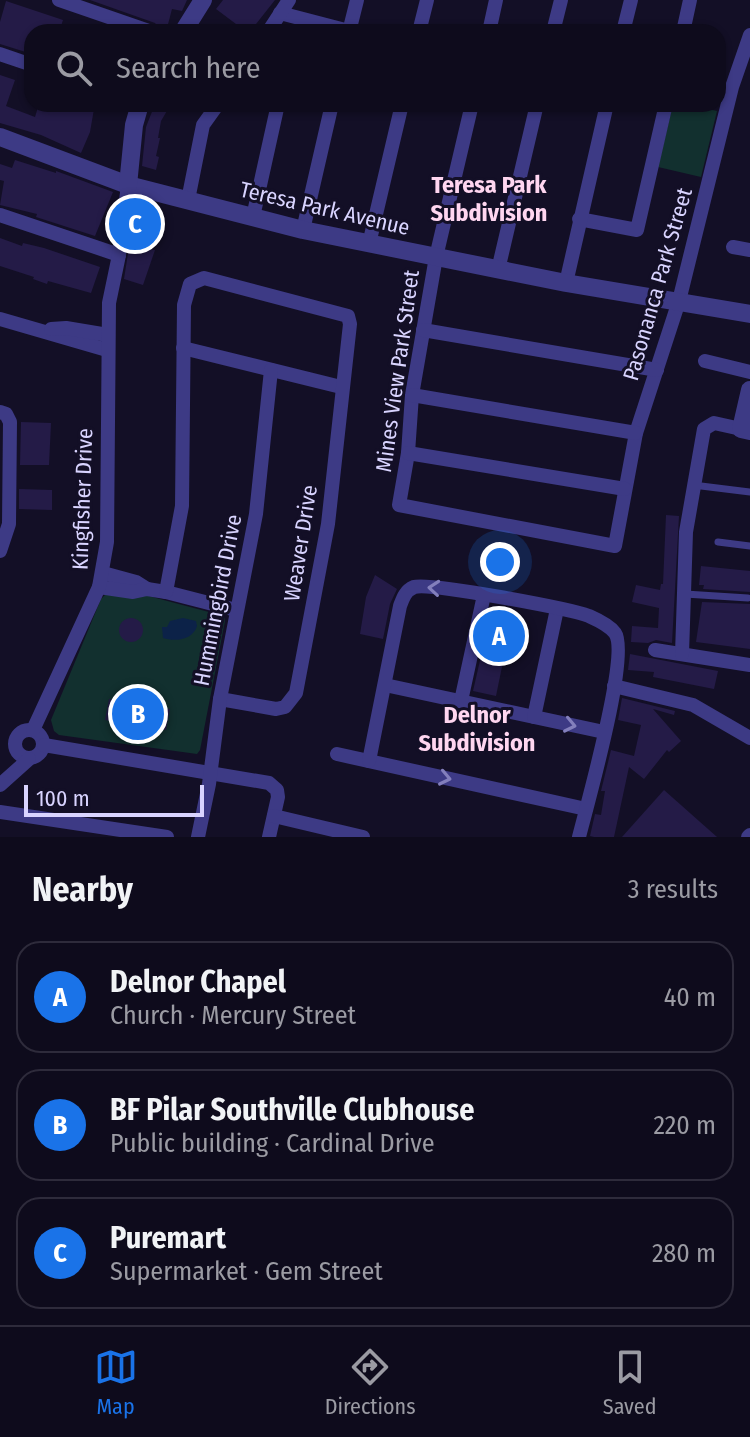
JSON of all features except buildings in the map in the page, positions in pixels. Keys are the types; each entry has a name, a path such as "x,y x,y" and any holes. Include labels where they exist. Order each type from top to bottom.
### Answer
{"street":[{"path":"59,0 129,24"},
{"path":"188,24 203,0"},
{"path":"351,24 357,0"},
{"path":"421,24 427,0"},
{"path":"491,24 496,0"},
{"path":"555,24 561,0"},
{"path":"625,24 631,0"},
{"path":"685,24 690,0"},
{"path":"273,24 285,6 329,24"},
{"name":"Pasonanca Park Street","path":"726,111 750,35"},
{"path":"0,54 24,62"},
{"path":"128,185 138,112"},
{"path":"188,200 203,125 212,112"},
{"path":"253,217 276,112"},
{"path":"303,230 330,112"},
{"path":"369,244 400,112"},
{"name":"Mines View Park Street","path":"470,112 436,257 412,395 408,453 399,505 615,546"},
{"path":"498,270 535,112"},
{"path":"566,283 605,112"},
{"path":"579,219 637,230 664,112"},
{"name":"Pasonanca Park Street","path":"615,546 636,433 679,301 726,112"},
{"name":"Teresa Park Avenue","path":"0,137 128,185 303,230 566,283 750,314"},
{"name":"Kingfisher Drive","path":"33,730 101,580 107,542 109,303 128,185"},
{"path":"0,215 119,255"},
{"path":"733,247 750,250"},
{"name":"Weaver Drive","path":"183,348 184,305 190,284 204,278 348,316 350,324 328,524 296,693 285,707 276,709 220,699"},
{"path":"0,319 107,342"},
{"path":"423,330 657,370"},
{"path":"166,592 182,506 183,348 341,387"},
{"path":"705,361 750,372"},
{"name":"Hummingbird Drive","path":"198,837 220,699 256,514 271,370"},
{"path":"682,654 686,532 704,429 714,423 746,430 750,390"},
{"path":"412,395 636,433"},
{"path":"0,412 6,414 10,422 5,510 7,534 0,551"},
{"path":"408,453 625,489"},
{"path":"101,580 133,592 147,589 166,592 236,610"},
{"path":"369,761 404,594 427,586 588,616 605,624 616,634 619,650 614,686 579,837"},
{"path":"461,701 484,595"},
{"path":"534,717 557,609"},
{"path":"655,650 750,665"},
{"path":"385,685 604,732"},
{"path":"614,686 693,705 750,738"},
{"path":"0,785 29,759 39,755 44,745 39,733 33,730 20,734 8,745 29,759"},
{"path":"44,745 269,783 277,790 269,837"},
{"path":"337,754 586,809"},
{"path":"0,812 167,837"},
{"path":"274,816 363,837"}],"lane":[{"path":"693,485 750,492"},
{"path":"718,542 750,546"},
{"path":"685,594 748,598"}],"green space":[{"path":"671,112 717,112 701,177 658,167"},
{"path":"106,594 141,594 224,616 197,754 59,735 54,731 51,720 101,599"}],"water":[{"path":"183,618 196,621 197,626 192,634 178,640 163,638 162,627"}],"place":[{"name":"Puremart","path":"135,224"},
{"name":"Delnor Chapel","path":"499,636"},
{"name":"BF Pilar Southville Clubhouse","path":"138,714"}],"district":[{"name":"Teresa Park Subdivision","path":"489,199"},
{"name":"Delnor Subdivision","path":"477,729"}]}
